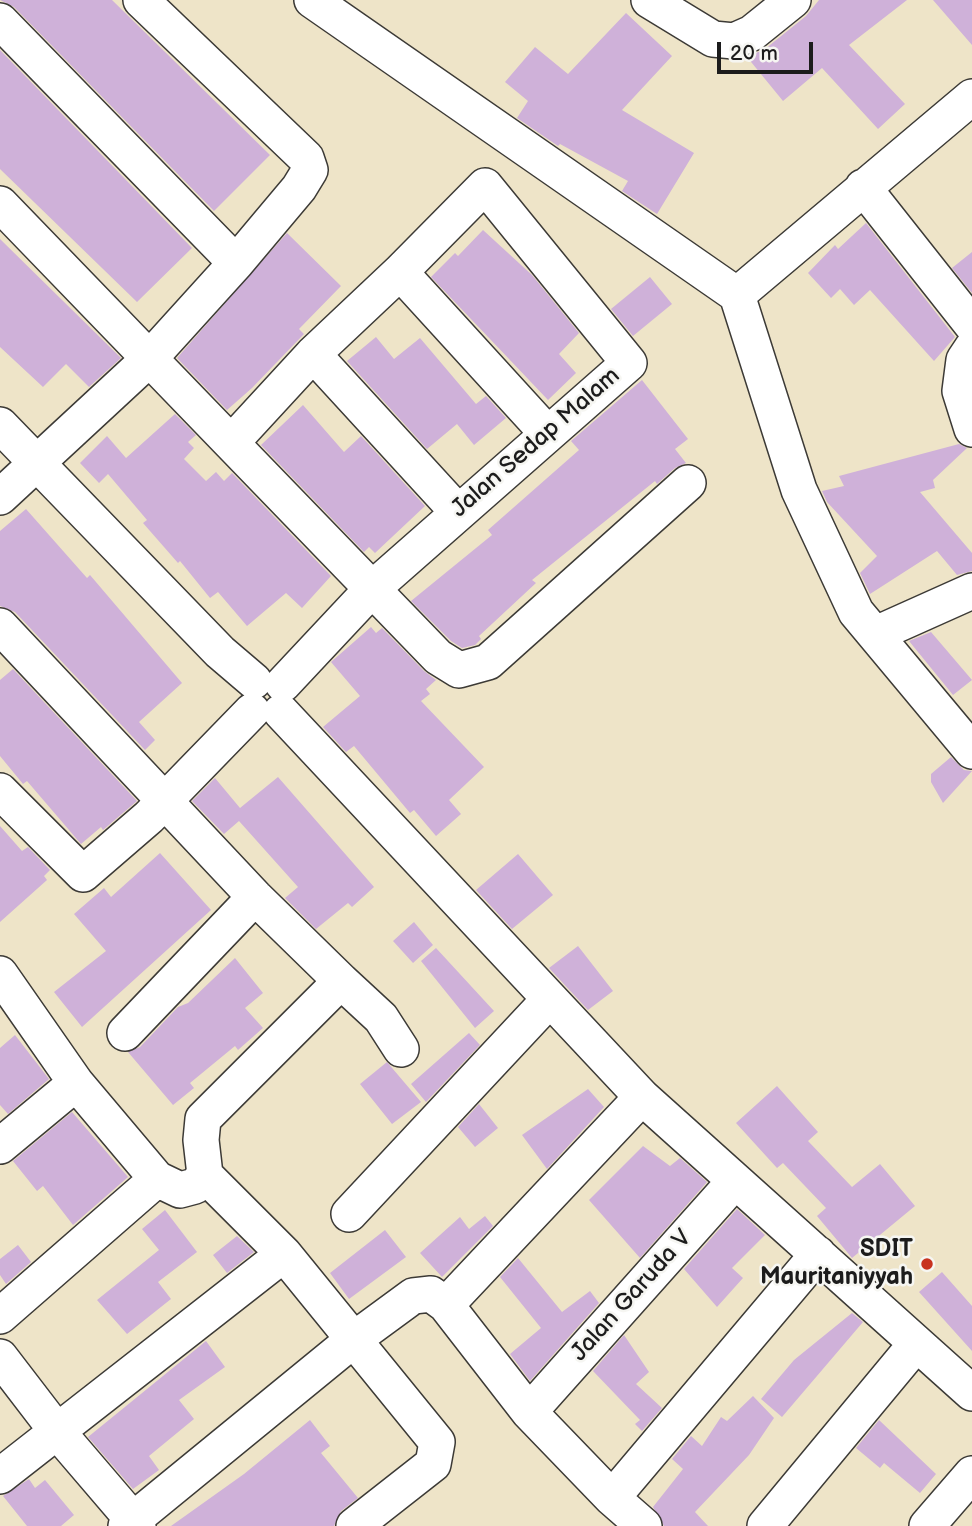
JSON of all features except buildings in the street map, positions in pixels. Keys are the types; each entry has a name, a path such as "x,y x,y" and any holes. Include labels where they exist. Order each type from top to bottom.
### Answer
{"street":[{"path":"0,497 149,359 236,263 299,188 310,170 306,158 141,0"},
{"path":"312,0 737,295 799,490 856,612 972,751"},
{"path":"649,0 713,39 734,41 752,33 793,0"},
{"path":"0,21 236,263"},
{"path":"737,295 972,97"},
{"name":"Jalan Sedap Malam","path":"0,791 78,872 83,874 91,870 164,802 372,589 457,511 629,363 485,186 400,272"},
{"path":"863,187 972,325"},
{"path":"0,204 438,657 459,670 488,662 688,483"},
{"path":"231,443 313,354 400,272 547,433"},
{"path":"972,348 964,360 960,391 972,429"},
{"path":"313,354 457,511"},
{"path":"0,425 220,652 268,697 642,1097 972,1394"},
{"path":"876,634 972,591"},
{"path":"0,626 255,897 381,1018 401,1049"},
{"path":"125,1033 255,897"},
{"path":"341,981 203,1119 201,1140 205,1175 284,1254 438,1443 433,1464 354,1526"},
{"path":"3,984 76,1083 157,1179 180,1190 195,1186 205,1175"},
{"path":"349,1214 550,1000"},
{"path":"0,1146 76,1083"},
{"path":"446,1305 642,1097"},
{"path":"0,1316 157,1179"},
{"name":"Jalan Garuda V","path":"529,1412 735,1181"},
{"path":"0,1476 284,1254"},
{"path":"612,1498 818,1254"},
{"path":"0,1357 132,1524 354,1340 413,1296 431,1294 446,1305 529,1412 612,1498 644,1526"},
{"path":"765,1526 916,1344"},
{"path":"927,1526 972,1475"}],"place":[{"name":"SDIT Mauritaniyyah","path":"927,1264"}]}
